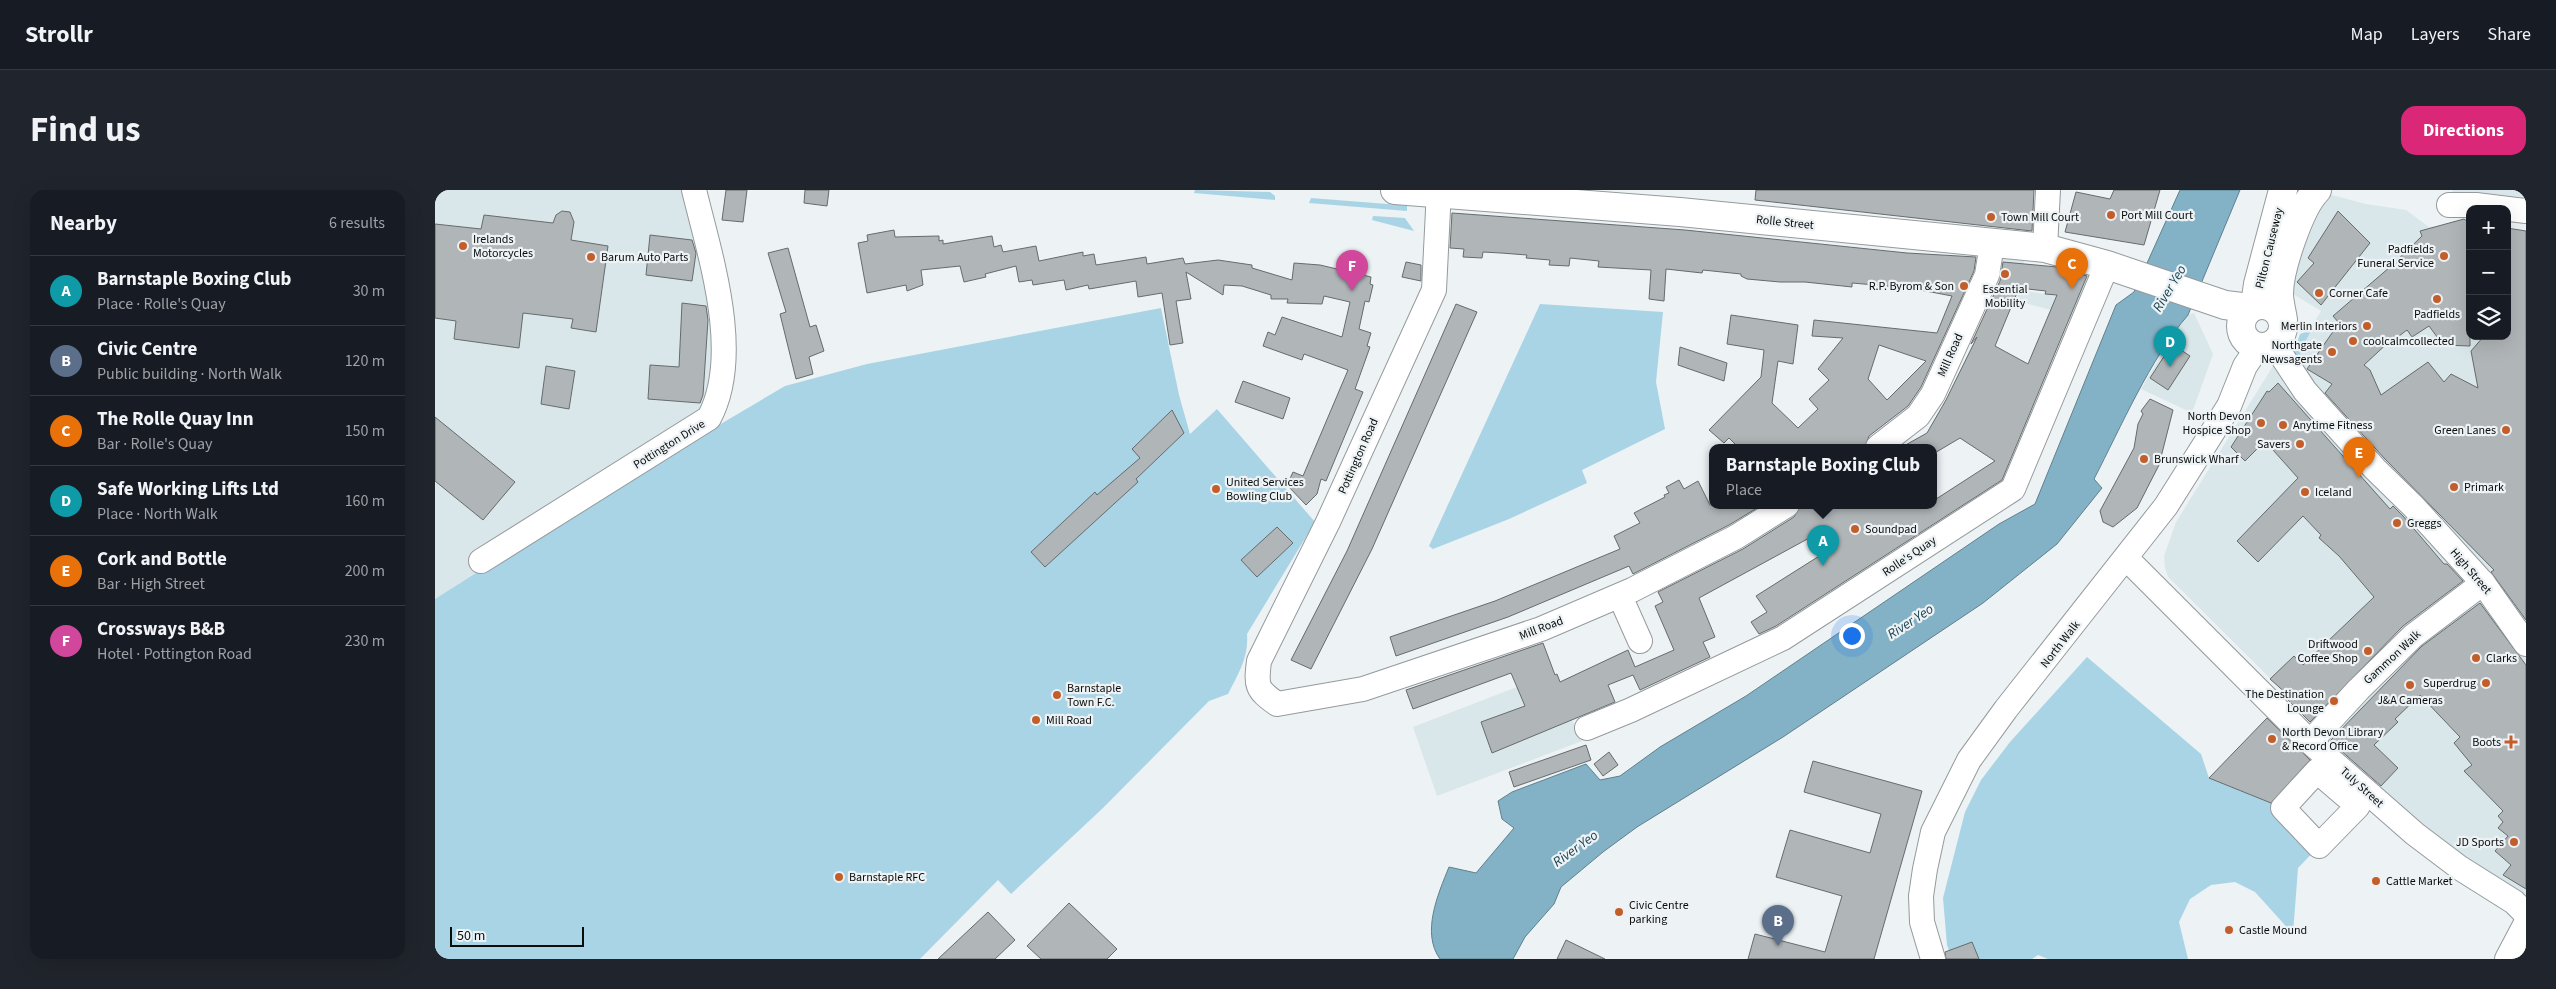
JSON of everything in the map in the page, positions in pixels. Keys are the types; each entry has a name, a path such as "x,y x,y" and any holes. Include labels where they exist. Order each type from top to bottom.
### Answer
{"main road":[{"name":"Rolle Street","path":"1395,190 1680,212 2045,248 2118,269 2235,309 2267,305 2275,309 2272,337"},
{"name":"Pilton Causeway","path":"2235,309 2258,284 2283,190"},
{"name":"Pilton Causeway","path":"2272,337 2289,246 2305,209 2317,190"},
{"path":"2235,309 2247,341 2272,337"}],"street":[{"name":"Pottington Drive","path":"481,561 709,418 717,403 724,327 721,304 694,190"},
{"path":"2045,248 2048,190"},
{"name":"Pottington Road","path":"1277,704 1262,693 1256,682 1259,661 1328,522 1434,290 1438,192"},
{"path":"2449,205 2476,204 2526,211"},
{"name":"Mill Road","path":"1882,444 1918,416 1933,394 1987,275 1992,244"},
{"name":"Rolle's Quay","path":"1587,728 1631,710 1783,638 2013,489 2118,269"},
{"name":"North Walk","path":"1933,959 1922,922 1921,896 1933,832 1969,760 2171,499 2229,406 2245,366 2272,337"},
{"name":"High Street","path":"2272,337 2305,391 2375,470 2413,506 2483,582 2526,644"},
{"name":"Mill Road","path":"1277,704 1363,689 1541,629 1620,596 1721,545 1780,509"},
{"name":"Tuly Street","path":"2126,558 2310,742 2415,834 2460,868 2514,902 2526,914"},
{"name":"Gammon Walk","path":"2310,742 2359,688 2413,636 2483,582"},
{"path":"1620,596 1640,641"},
{"path":"2507,959 2526,922"}],"shaded area":[{"path":"435,190 686,190 713,316 713,364 704,407 687,420 473,551 480,570 435,599"},
{"path":"1195,190 1270,192 1275,196 1275,200 1194,193"},
{"path":"2313,190 2366,204 2406,210 2429,227 2466,222 2466,340 2511,340 2511,327 2526,293 2526,899 2469,870 2335,748 2307,715 2168,577 2164,556 2176,522 2273,366 2299,347 2321,311 2280,286"},
{"path":"2453,190 2526,190 2526,204 2452,192"},
{"path":"1311,198 1400,205 1407,206 1407,211 1309,203"},
{"path":"1373,216 1405,218 1414,231 1372,220"},
{"path":"2001,258 2024,261 2020,290 2045,294 2049,264 2068,266 2091,275 2072,320 2051,310 1986,293"},
{"path":"1540,304 1663,312 1656,382 1665,429 1582,470 1587,483 1509,519 1433,549 1429,546"},
{"path":"1161,308 1179,395 1190,434 1217,409 1315,522 1247,634 1245,658 1228,694 1209,701 1103,808 1011,894 998,880 920,959 435,959 435,599 573,511 785,386 867,364"},
{"path":"2194,313 2213,354 2192,413 2141,389 2177,328 2188,315"},
{"path":"2310,333 2300,351 2301,361 2295,362 2288,353 2297,343 2300,334"},
{"path":"2087,657 2201,754 2209,778 2283,808 2319,846 2298,868 2293,934 2255,892 2235,882 2211,885 2190,899 2179,922 2188,959 2048,959 2038,955 2032,959 1952,959 1947,945 1943,898 1965,812 1981,780 2010,742"},
{"path":"1551,674 1582,741 1437,796 1413,727"}],"water":[{"name":"River Yeo","path":"2180,190 2240,190 2188,315 2161,352 2094,479 2102,488 2057,544 1983,603 1783,737 1637,827 1603,852 1561,887 1554,904 1525,937 1513,959 1440,959 1434,949 1432,937 1433,913 1449,867 1476,873 1514,828 1502,819 1498,801 1512,792 1586,764 1600,780 1620,776 1660,747 1746,696 1999,524 2035,504 2116,305 2134,292"}],"building":[{"path":"726,190 747,190 743,222 722,220"},
{"path":"805,190 829,190 827,206 804,203"},
{"path":"1756,190 2034,190 2032,231 1755,200"},
{"name":"Port Mill Court","path":"2114,190 2160,190 2144,245 2065,232 2076,192 2110,199"},
{"path":"562,211 570,212 574,222 571,240 608,246 596,332 571,328 573,319 523,313 519,348 454,339 456,321 435,318 435,224 481,229 484,215 553,223 556,215"},
{"path":"2338,211 2370,243 2321,305 2297,282 2314,263 2308,258"},
{"path":"1452,213 1685,230 1907,253 1976,257 1974,271 1921,387 1908,406 1869,436 1866,444 1735,444 1729,438 1724,443 1709,430 1761,377 1764,350 1727,344 1731,315 1798,325 1793,364 1778,361 1772,403 1798,428 1818,409 1809,399 1829,380 1818,369 1843,338 1812,336 1814,320 1937,333 1952,296 1910,288 1852,283 1852,287 1805,282 1780,282 1747,279 1741,276 1741,274 1703,270 1702,273 1666,269 1664,301 1649,299 1651,270 1598,267 1599,261 1570,258 1569,266 1549,265 1550,260 1526,258 1527,255 1501,253 1483,252 1482,258 1463,257 1464,249 1450,248","holes":["1879,345 1926,361 1887,400 1868,379"]},
{"path":"2464,219 2466,220 2466,340 2470,340 2470,346 2443,345 2429,326 2412,337 2407,330 2395,339 2393,338 2364,365 2370,370 2381,395 2428,362 2444,382 2451,374 2478,388 2471,351 2481,340 2511,340 2511,229 2526,231 2526,620 2491,572 2494,570 2385,459 2325,393 2332,384 2307,369 2339,323 2333,316 2390,267 2422,236 2420,231"},
{"path":"894,230 895,237 939,236 939,241 943,240 943,244 992,236 994,247 1001,245 1003,252 1036,246 1039,261 1083,252 1083,256 1094,254 1096,265 1146,257 1147,264 1183,258 1185,264 1218,260 1252,265 1252,268 1292,280 1294,263 1320,265 1371,277 1370,284 1373,285 1369,302 1365,301 1359,329 1371,333 1367,346 1370,347 1355,389 1363,392 1326,481 1321,479 1317,494 1306,505 1287,485 1293,472 1303,476 1348,370 1304,354 1302,360 1263,346 1268,332 1275,335 1282,317 1342,337 1350,302 1324,296 1322,304 1287,303 1288,299 1271,299 1271,295 1242,286 1224,285 1223,295 1186,272 1191,299 1176,301 1183,343 1170,345 1162,293 1138,297 1136,281 1089,289 1088,285 1066,290 1064,280 1033,285 1032,280 1019,282 1016,266 985,274 986,277 964,282 960,266 921,270 923,285 907,291 906,285 867,293 858,243 868,241 867,235"},
{"path":"650,235 692,240 696,253 692,281 646,275"},
{"path":"788,248 810,327 816,325 824,351 809,357 813,374 796,379 780,314 786,312 768,253"},
{"path":"1406,262 1421,265 1421,281 1402,277"},
{"path":"2003,262 2057,267 2087,276 2002,480 1776,626 1759,634 1751,622 1767,612 1756,596 1824,553 1813,536 1699,598 1715,637 1703,642 1710,657 1640,690 1633,675 1608,685 1615,702 1492,753 1481,722 1525,706 1511,673 1413,709 1406,690 1543,643 1555,675 1557,674 1560,682 1628,650 1635,667 1674,650 1655,606 1663,602 1658,592 1743,549 1794,517 1799,509 1937,509 1937,498 1995,461 1960,438 1937,452 1937,444 1907,444 1927,433 1946,400 1977,337 1971,344 2000,281","holes":["2019,288 2046,291 2045,294 2057,295 2028,364 1995,346"]},
{"path":"682,303 706,306 708,320 703,395 700,403 648,399 650,365 679,367"},
{"path":"1456,304 1477,312 1372,549 1311,669 1291,660 1347,551"},
{"path":"2172,344 2190,356 2168,390 2150,378"},
{"path":"1680,347 1727,363 1724,381 1678,365"},
{"path":"546,366 575,371 569,409 541,404"},
{"path":"1243,381 1290,398 1283,419 1235,402"},
{"path":"2278,383 2390,509 2393,506 2444,564 2447,564 2463,581 2403,626 2310,722 2286,698 2288,695 2270,679 2294,656 2303,665 2374,597 2339,556 2319,538 2321,535 2303,516 2258,562 2237,541 2298,478 2265,441 2245,461 2231,447 2267,391 2269,392"},
{"name":"Brunswick Wharf","path":"2150,399 2173,410 2159,465 2137,508 2113,527 2103,522 2100,511 2134,448 2138,424 2143,414 2141,411"},
{"path":"1172,410 1184,433 1136,479 1138,482 1045,567 1031,552 1095,492 1097,495 1140,458 1132,449"},
{"path":"435,417 515,482 483,520 435,481"},
{"path":"1679,480 1684,489 1698,481 1709,503 1709,509 1755,509 1729,525 1633,574 1629,566 1508,617 1396,656 1390,637 1495,601 1620,549 1614,536 1640,523 1634,513 1665,497 1664,495 1669,493 1666,487"},
{"path":"1277,527 1293,543 1257,577 1241,560"},
{"path":"2480,603 2526,665 2526,889 2503,875 2511,865 2495,851 2508,836 2498,828 2503,822 2498,816 2503,811 2464,771 2472,765 2454,743 2460,737 2420,695 2395,719 2398,722 2374,745 2398,768 2381,786 2330,741 2422,646"},
{"name":"North Devon Library & Record Office","path":"2267,718 2310,760 2271,803 2209,778"},
{"path":"1586,745 1591,760 1514,787 1509,772"},
{"path":"1609,752 1618,765 1603,776 1594,764"},
{"path":"1813,761 1922,791 1874,959 1748,959 1755,934 1825,952 1842,896 1776,877 1790,830 1870,853 1881,814 1804,792"},
{"path":"1069,903 1117,949 1107,959 1041,959 1027,946"},
{"path":"988,912 1015,940 995,959 938,959"},
{"path":"1566,940 1605,959 1557,959"},
{"path":"1972,942 1979,959 1946,959 1945,952"}],"place":[{"name":"Port Mill Court","path":"2111,215"},
{"name":"Town Mill Court","path":"1991,217"},
{"name":"Irelands Motorcycles","path":"463,246"},
{"name":"Padfields Funeral Service","path":"2444,256"},
{"name":"Barum Auto Parts","path":"591,257"},
{"name":"Essential Mobility","path":"2005,274"},
{"name":"R.P. Byrom & Son","path":"1964,286"},
{"name":"The Rolle Quay Inn","path":"2072,289"},
{"name":"Crossways B&B","path":"1352,291"},
{"name":"Corner Cafe","path":"2319,293"},
{"name":"Padfields","path":"2437,299"},
{"name":"Merlin Interiors","path":"2367,326"},
{"name":"coolcalmcollected","path":"2353,341"},
{"name":"Northgate Newsagents","path":"2332,352"},
{"name":"Safe Working Lifts Ltd","path":"2170,367"},
{"name":"North Devon Hospice Shop","path":"2261,423"},
{"name":"Anytime Fitness","path":"2283,425"},
{"name":"Green Lanes","path":"2506,430"},
{"name":"Savers","path":"2300,444"},
{"name":"Brunswick Wharf","path":"2144,459"},
{"name":"Cork and Bottle","path":"2359,478"},
{"name":"Primark","path":"2454,487"},
{"name":"United Services Bowling Club","path":"1216,489"},
{"name":"Iceland","path":"2305,492"},
{"name":"Greggs","path":"2397,523"},
{"name":"Soundpad","path":"1855,529"},
{"name":"Barnstaple Boxing Club","path":"1823,566"},
{"name":"Driftwood Coffee Shop","path":"2368,651"},
{"name":"Clarks","path":"2476,658"},
{"name":"Superdrug","path":"2486,683"},
{"name":"J&A Cameras","path":"2410,685"},
{"name":"Barnstaple Town F.C.","path":"1057,695"},
{"name":"The Destination Lounge","path":"2334,701"},
{"name":"Mill Road","path":"1036,720"},
{"name":"North Devon Library & Record Office","path":"2272,739"},
{"name":"Boots","path":"2511,742"},
{"name":"JD Sports","path":"2514,842"},
{"name":"Barnstaple RFC","path":"839,877"},
{"name":"Cattle Market","path":"2376,881"},
{"name":"Civic Centre parking","path":"1619,912"},
{"name":"Castle Mound","path":"2229,930"},
{"name":"Civic Centre","path":"1778,946"}]}
